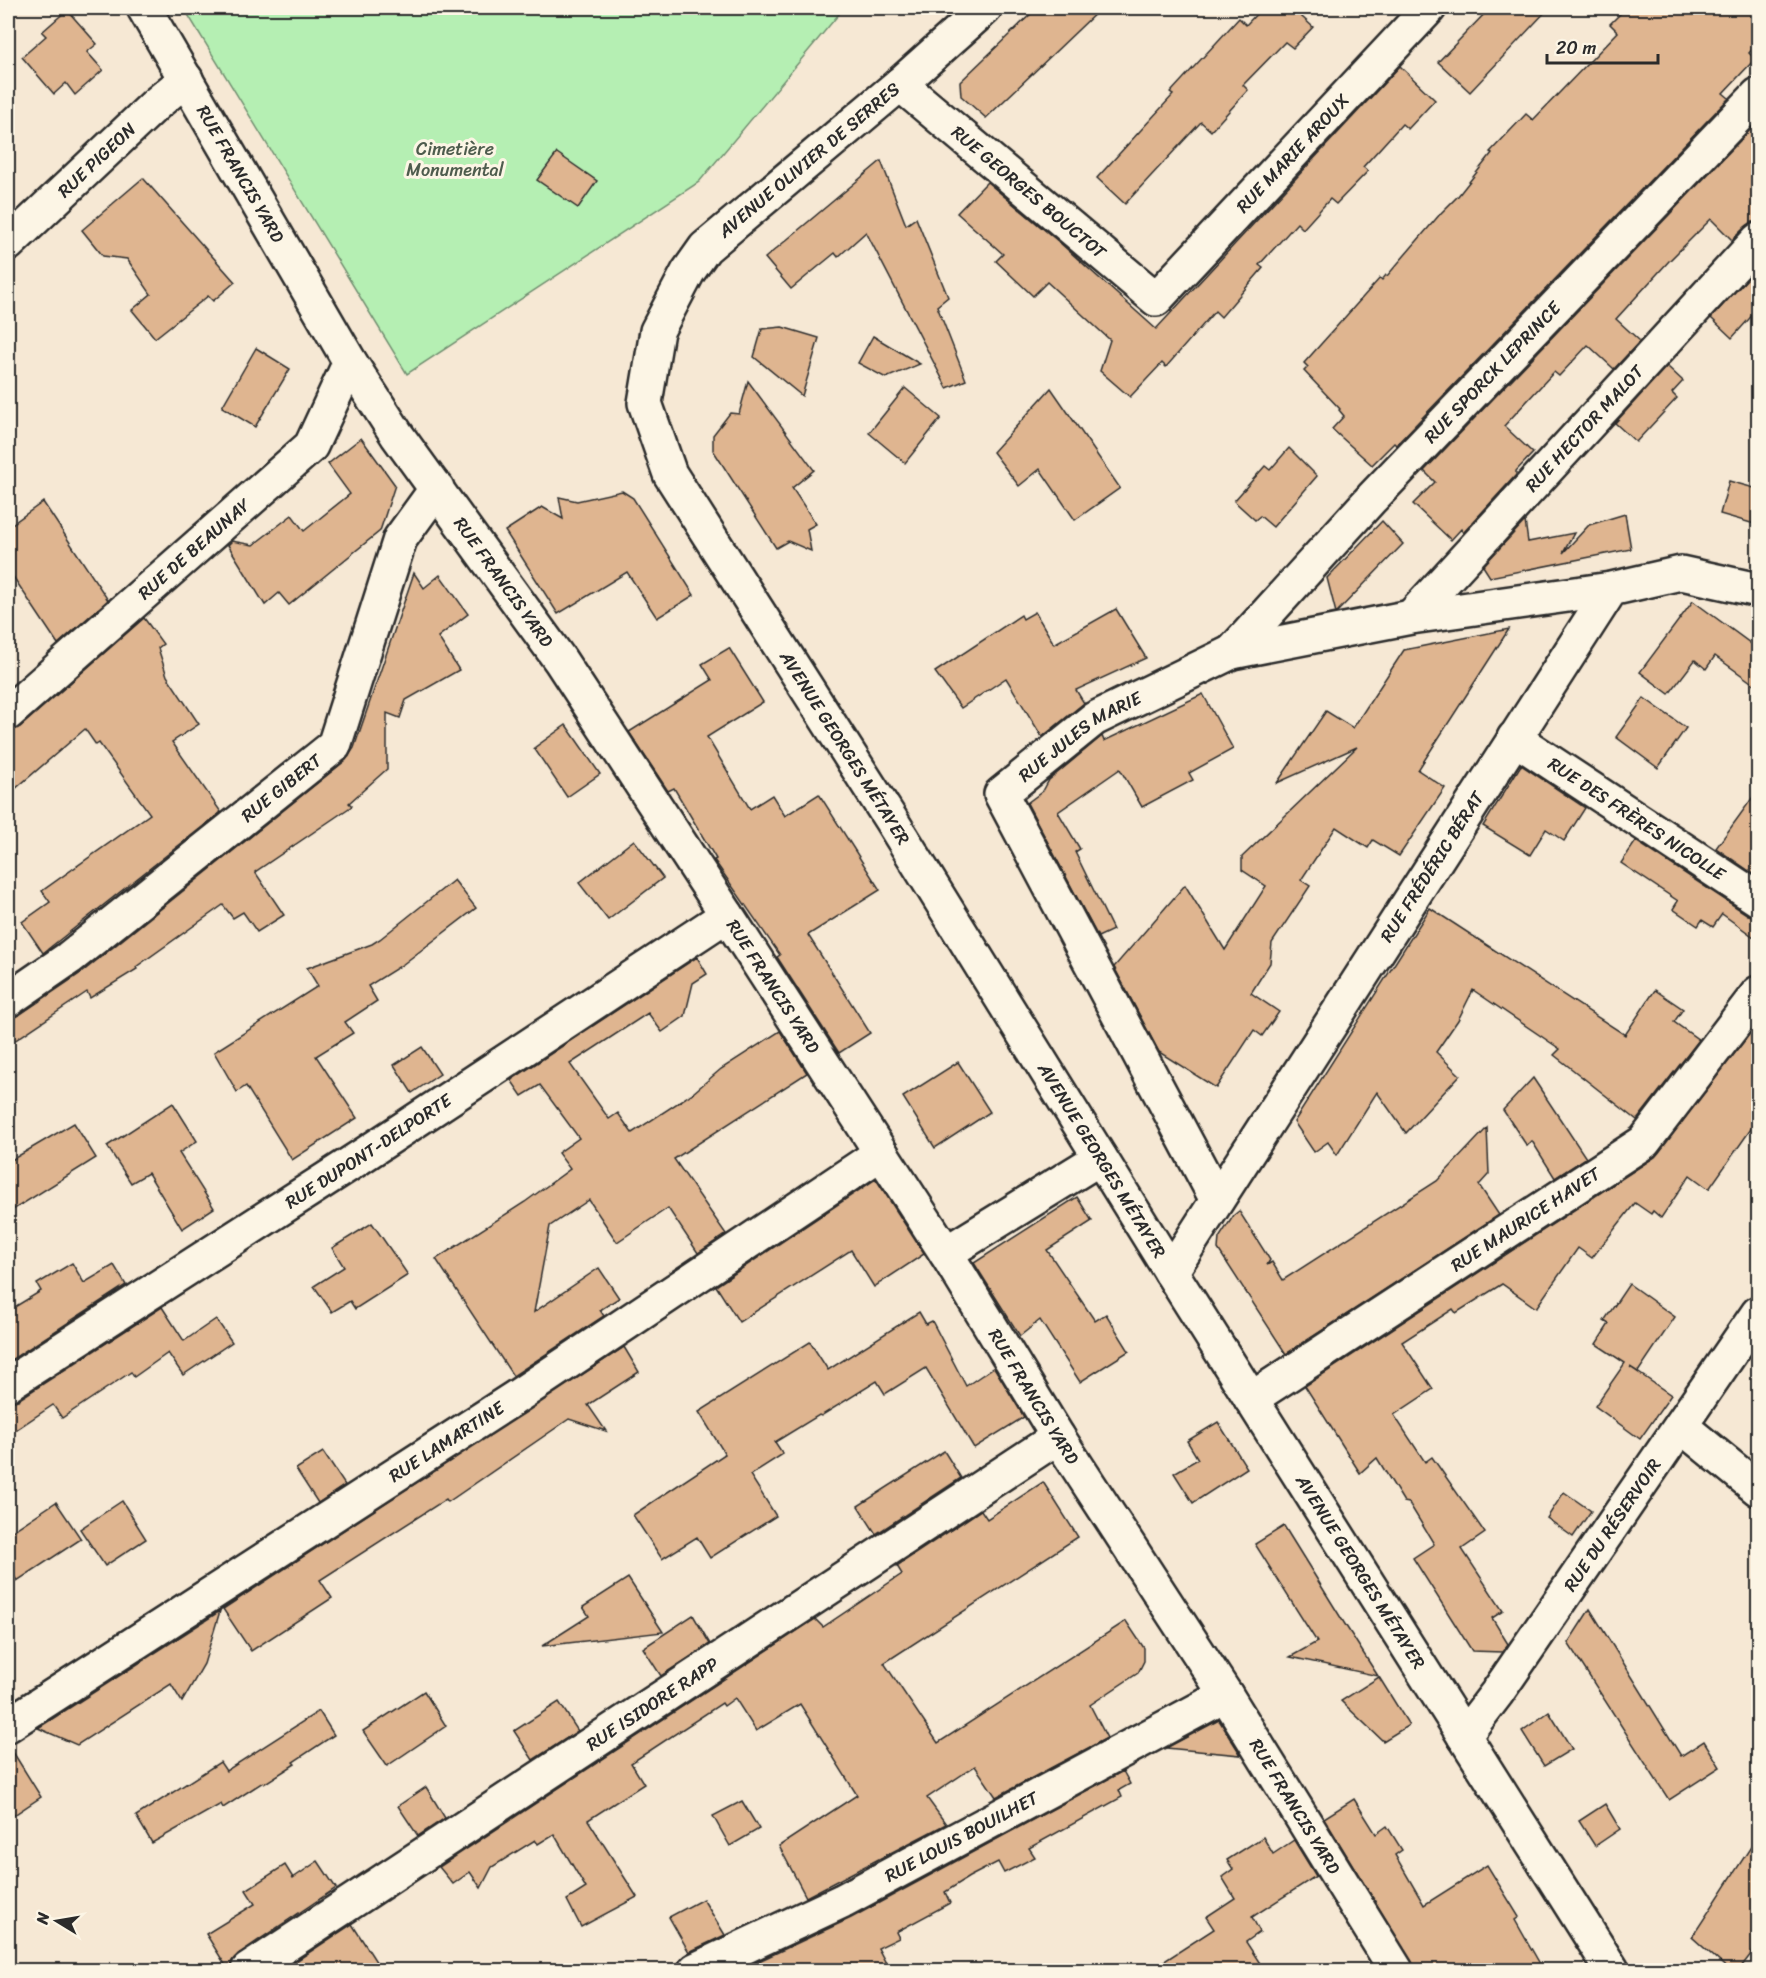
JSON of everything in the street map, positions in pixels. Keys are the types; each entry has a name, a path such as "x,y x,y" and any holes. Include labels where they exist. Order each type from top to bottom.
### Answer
{"street":[{"name":"RUE FRANCIS YARD","path":"144,8 350,362 398,435 560,660 727,915 946,1253 1058,1437 1226,1695 1392,1969"},
{"name":"AVENUE OLIVIER DE SERRES","path":"657,331 688,272 705,248 900,84 985,8"},
{"name":"RUE MARIE AROUX","path":"1156,299 1430,8"},
{"name":"RUE PIGEON","path":"8,244 156,104 186,79"},
{"name":"RUE GEORGES BOUCTOT","path":"900,84 1156,299"},
{"name":"RUE SPORCK LEPRINCE","path":"1232,652 1372,498 1758,95"},
{"name":"RUE HECTOR MALOT","path":"1411,617 1758,240"},
{"name":"AVENUE GEORGES MÉTAYER","path":"657,331 645,403 670,474 891,820 1171,1272 1612,1971"},
{"name":"RUE DE BEAUNAY","path":"8,713 311,446 350,362"},
{"name":"RUE GIBERT","path":"12,988 69,958 334,746 400,539 437,488"},
{"path":"1611,589 1681,573 1758,590"},
{"name":"RUE JULES MARIE","path":"1217,1200 1001,794 1094,719 1232,652 1411,617 1611,589"},
{"name":"RUE FRÉDÉRIC BÉRAT","path":"1171,1272 1611,589"},
{"name":"RUE DES FRÈRES NICOLLE","path":"1514,738 1758,899"},
{"name":"RUE DUPONT-DELPORTE","path":"8,1384 359,1158 727,915"},
{"name":"RUE MAURICE HAVET","path":"1251,1399 1644,1142 1758,993"},
{"name":"RUE LAMARTINE","path":"8,1725 516,1396 881,1153"},
{"path":"946,1253 1100,1158"},
{"name":"RUE DU RÉSERVOIR","path":"1464,1736 1504,1684 1758,1313"},
{"path":"1681,1426 1758,1489"},
{"name":"RUE ISIDORE RAPP","path":"248,1971 1058,1437"},
{"name":"RUE LOUIS BOUILHET","path":"695,1971 842,1902 1226,1695"}],"green space":[{"name":"Cimetière Monumental","path":"184,8 844,8 699,182 407,374"}],"building":[{"path":"1037,8 1101,8 986,118 961,96 960,82"},
{"path":"1262,8 1292,8 1313,27 1293,48 1285,42 1243,85 1248,90 1211,131 1201,122 1125,204 1097,178 1173,95 1170,93 1239,18 1246,25"},
{"path":"1490,8 1549,8 1470,92 1438,62"},
{"path":"1626,8 1758,8 1758,43 1749,53 1755,59 1723,93 1729,98 1396,445 1394,443 1372,465 1332,429 1344,416 1304,371 1308,367 1304,363 1380,278 1382,280 1387,276 1458,196 1492,153 1490,152 1526,114 1533,120 1618,32 1610,24"},
{"path":"67,10 97,44 87,52 103,70 75,95 66,83 54,94 22,57 46,36 42,32"},
{"path":"1400,66 1435,100 1408,129 1402,124 1363,167 1368,171 1336,204 1330,199 1303,229 1297,223 1259,265 1263,268 1221,317 1215,311 1166,367 1162,363 1130,397 1100,371 1110,340 1047,282 1033,296 996,261 1003,254 957,213 987,182 1059,242 1156,329"},
{"path":"1756,124 1758,126 1758,222 1752,222 1732,240 1711,219 1669,261 1616,319 1640,341 1614,369 1588,345 1559,376 1554,372 1504,426 1533,453 1463,533 1461,529 1451,540 1413,504 1435,482 1424,471"},
{"path":"557,153 597,181 578,208 537,180"},
{"path":"881,161 906,225 916,218 948,297 937,306 966,380 947,388 866,232 838,257 835,253 791,289 765,258"},
{"path":"143,178 235,282 213,301 208,296 155,338 132,310 151,294 127,259 103,256 82,230"},
{"path":"1758,267 1758,309 1732,338 1711,318"},
{"path":"782,327 819,338 802,396 754,357 762,329"},
{"path":"873,336 920,364 886,378 858,363"},
{"path":"256,348 290,369 255,427 222,407"},
{"path":"1667,366 1683,381 1672,393 1677,398 1636,442 1615,423"},
{"path":"748,381 814,470 792,488 816,524 807,529 811,551 788,541 776,548 713,450 713,435 730,413 739,414"},
{"path":"905,388 941,418 905,463 869,433"},
{"path":"1051,388 1120,488 1075,520 1040,469 1019,486 993,452"},
{"path":"361,438 395,485 380,531 289,605 279,593 265,605 228,545 232,541 253,545 292,515 304,531 350,494 328,464"},
{"path":"1289,448 1317,476 1273,527 1260,516 1255,520 1234,501 1265,466 1270,470"},
{"path":"1729,481 1758,489 1758,525 1720,514"},
{"path":"622,491 633,498 694,595 657,618 627,572 558,614 505,531 542,507 563,519 559,497 577,501"},
{"path":"43,502 108,600 58,644 8,569 8,527"},
{"path":"1625,514 1631,549 1490,577 1483,566 1525,521 1528,542 1574,533 1563,553 1589,525"},
{"path":"1382,521 1403,544 1336,613 1327,578"},
{"path":"414,573 424,588 440,575 468,614 438,637 459,670 406,700 400,718 387,713 387,769 349,803 352,806 255,872 284,915 257,932 243,912 233,918 223,905 136,967 137,969 90,998 87,992 8,1045 8,1018 19,1015 81,973 346,760 354,748"},
{"path":"1693,601 1758,649 1758,687 1715,656 1706,669 1695,660 1669,694 1640,672"},
{"path":"1116,609 1146,658 1076,690 1084,703 1042,737 1006,678 961,708 935,672 1021,615 1023,619 1035,612 1054,644"},
{"path":"144,618 163,644 158,648 167,676 199,724 172,742 221,812 43,953 22,922 50,902 42,891 150,814 99,743 96,745 85,729 8,795 8,731 20,727"},
{"path":"1509,629 1418,770 1445,788 1399,856 1373,840 1368,848 1336,827 1301,880 1310,886 1272,943 1270,963 1251,993 1279,1012 1262,1036 1254,1030 1216,1088 1159,1052 1114,967 1185,885 1225,950 1266,886 1242,870 1242,857 1357,747 1277,783 1326,711 1353,728 1404,650"},
{"path":"729,648 763,702 707,737 750,809 772,795 785,816 819,794 880,890 808,935 870,1033 839,1053 777,957 780,955 714,860 716,859 674,788 668,791 629,732 712,680 702,664"},
{"path":"1203,694 1233,749 1189,773 1193,780 1142,807 1120,769 1058,812 1080,849 1075,852 1113,930 1098,937 1027,803 1043,791 1049,780 1102,736 1104,741"},
{"path":"1644,698 1686,728 1658,768 1616,737"},
{"path":"566,725 600,774 567,797 534,748"},
{"path":"1521,765 1585,808 1564,841 1546,829 1530,855 1483,826"},
{"path":"1758,790 1758,877 1716,848"},
{"path":"634,840 663,878 608,920 579,883"},
{"path":"1636,841 1748,915 1758,917 1758,940 1722,914 1713,927 1702,920 1698,926 1673,909 1678,901 1621,863"},
{"path":"454,880 476,908 402,965 368,986 377,1001 345,1022 353,1033 316,1056 357,1118 292,1160 246,1086 237,1092 214,1052 318,986 307,968 372,944"},
{"path":"1430,908 1625,1035 1655,990 1683,1009 1674,1022 1699,1040 1637,1120 1554,1055 1560,1049 1473,990 1458,1020 1436,1052 1460,1075 1406,1133 1377,1092 1337,1155 1328,1142 1314,1152 1294,1122"},
{"path":"697,957 707,974 693,983 685,1016 662,1032 648,1013 570,1064 609,1119 618,1113 632,1133 693,1093 721,1069 780,1031 807,1073 674,1159 726,1234 698,1253 668,1208 617,1242 589,1200 550,1226 534,1312 599,1268 619,1298 600,1310 604,1316 513,1376 436,1259 525,1202 570,1169 558,1153 579,1138 540,1085 522,1096 511,1080"},
{"path":"1758,1023 1758,1119 1709,1189 1690,1175 1661,1218 1653,1211 1651,1214 1635,1203 1592,1258 1578,1248 1536,1308 1502,1284 1456,1313 1453,1309 1402,1342 1433,1389 1394,1415 1425,1462 1432,1457 1485,1533 1462,1549 1503,1611 1492,1618 1508,1644 1502,1652 1472,1651 1413,1558 1434,1544 1409,1503 1404,1502 1377,1458 1360,1473 1305,1386 1655,1157"},
{"path":"422,1047 440,1074 412,1093 394,1065"},
{"path":"958,1062 990,1112 935,1148 903,1097"},
{"path":"1533,1078 1586,1158 1555,1178 1532,1141 1527,1146 1503,1110"},
{"path":"173,1103 197,1141 179,1153 214,1208 182,1229 148,1173 131,1183 107,1146"},
{"path":"74,1123 96,1158 8,1213 8,1162"},
{"path":"1487,1128 1489,1174 1479,1185 1499,1215 1286,1354 1218,1249 1219,1238 1234,1215 1239,1211 1270,1260 1267,1265 1272,1262 1283,1280 1437,1181"},
{"path":"876,1179 924,1254 874,1287 851,1250 739,1322 716,1286"},
{"path":"1077,1197 1092,1221 1047,1250 1095,1321 1106,1314 1129,1351 1080,1382 1040,1320 1020,1336 974,1263"},
{"path":"372,1223 408,1275 355,1309 350,1301 332,1312 314,1286 344,1267 332,1248"},
{"path":"72,1263 84,1283 114,1265 126,1285 8,1362 8,1311 41,1291 37,1284"},
{"path":"1629,1284 1675,1317 1638,1372 1630,1367 1671,1395 1640,1439 1595,1406 1625,1363 1596,1344 1609,1324 1604,1321"},
{"path":"162,1307 184,1341 216,1319 232,1342 183,1375 168,1353 134,1377 131,1372 62,1418 53,1405 8,1435 8,1402 18,1400"},
{"path":"919,1312 926,1324 932,1321 966,1386 994,1367 1024,1417 974,1448 926,1368 885,1394 877,1381 775,1442 783,1454 750,1475 776,1516 710,1558 697,1537 662,1559 633,1515 725,1454 699,1412 810,1342 828,1370"},
{"path":"624,1347 639,1372 588,1405 606,1431 569,1419 448,1502 446,1499 320,1580 332,1598 251,1651 223,1609"},
{"path":"1218,1422 1247,1468 1193,1503 1174,1473 1198,1459 1187,1441"},
{"path":"944,1451 961,1478 876,1534 858,1506"},
{"path":"323,1452 345,1485 318,1503 296,1469"},
{"path":"1043,1482 1078,1537 884,1663 938,1743 1126,1621 1144,1648 1144,1661 1138,1673 1090,1705 1107,1738 996,1797 975,1766 927,1798 946,1824 806,1897 779,1846 857,1795 800,1704 756,1731 735,1698 724,1706 722,1703 631,1763 644,1784 588,1820 637,1897 581,1927 567,1900 586,1888 554,1834 538,1844 535,1840 492,1867 481,1888 470,1872 453,1884 439,1867 815,1619 823,1627 902,1574 897,1566 981,1510 987,1519"},
{"path":"1564,1492 1591,1511 1573,1537 1547,1518"},
{"path":"122,1501 146,1539 105,1566 80,1529"},
{"path":"56,1502 81,1539 17,1581 8,1565 8,1534"},
{"path":"1284,1526 1378,1676 1290,1657 1317,1642 1255,1544"},
{"path":"628,1578 663,1632 542,1646 589,1616 583,1607"},
{"path":"1590,1609 1681,1756 1704,1741 1720,1767 1669,1800 1568,1643"},
{"path":"220,1611 204,1664 182,1702 171,1684 77,1745 38,1728"},
{"path":"693,1615 710,1644 661,1676 643,1648"},
{"path":"1379,1677 1409,1725 1383,1741 1341,1701"},
{"path":"424,1691 446,1726 387,1766 363,1731"},
{"path":"559,1702 578,1731 533,1760 514,1731"},
{"path":"319,1711 334,1735 264,1784 263,1782 223,1808 221,1804 152,1843 136,1816 220,1762 226,1771"},
{"path":"1549,1712 1572,1749 1544,1766 1522,1731"},
{"path":"1219,1720 1241,1755 1166,1748"},
{"path":"8,1744 41,1797 8,1819"},
{"path":"1123,1771 1130,1784 1119,1790 1122,1797 1029,1848 1035,1857 1004,1873 998,1862 969,1877 945,1892 950,1903 896,1932 899,1938 878,1948 890,1971 738,1971 851,1918"},
{"path":"426,1787 445,1818 418,1836 398,1806"},
{"path":"1354,1799 1376,1834 1387,1826 1402,1850 1395,1855 1424,1905 1487,1865 1519,1917 1515,1920 1544,1971 1417,1971 1324,1818"},
{"path":"742,1801 759,1829 730,1846 713,1816"},
{"path":"1605,1804 1620,1829 1595,1846 1579,1821"},
{"path":"1758,1836 1758,1945 1738,1971 1730,1971 1692,1937"},
{"path":"1263,1837 1273,1854 1294,1840 1316,1876 1252,1917 1260,1932 1246,1942 1265,1971 1149,1971 1214,1929 1206,1917 1235,1898 1222,1877 1233,1869 1227,1860"},
{"path":"318,1861 336,1888 238,1954 232,1961 229,1971 206,1934 255,1904 246,1890 285,1865 293,1878"},
{"path":"703,1899 725,1935 689,1952 669,1917"},
{"path":"352,1924 382,1971 281,1971"}]}
